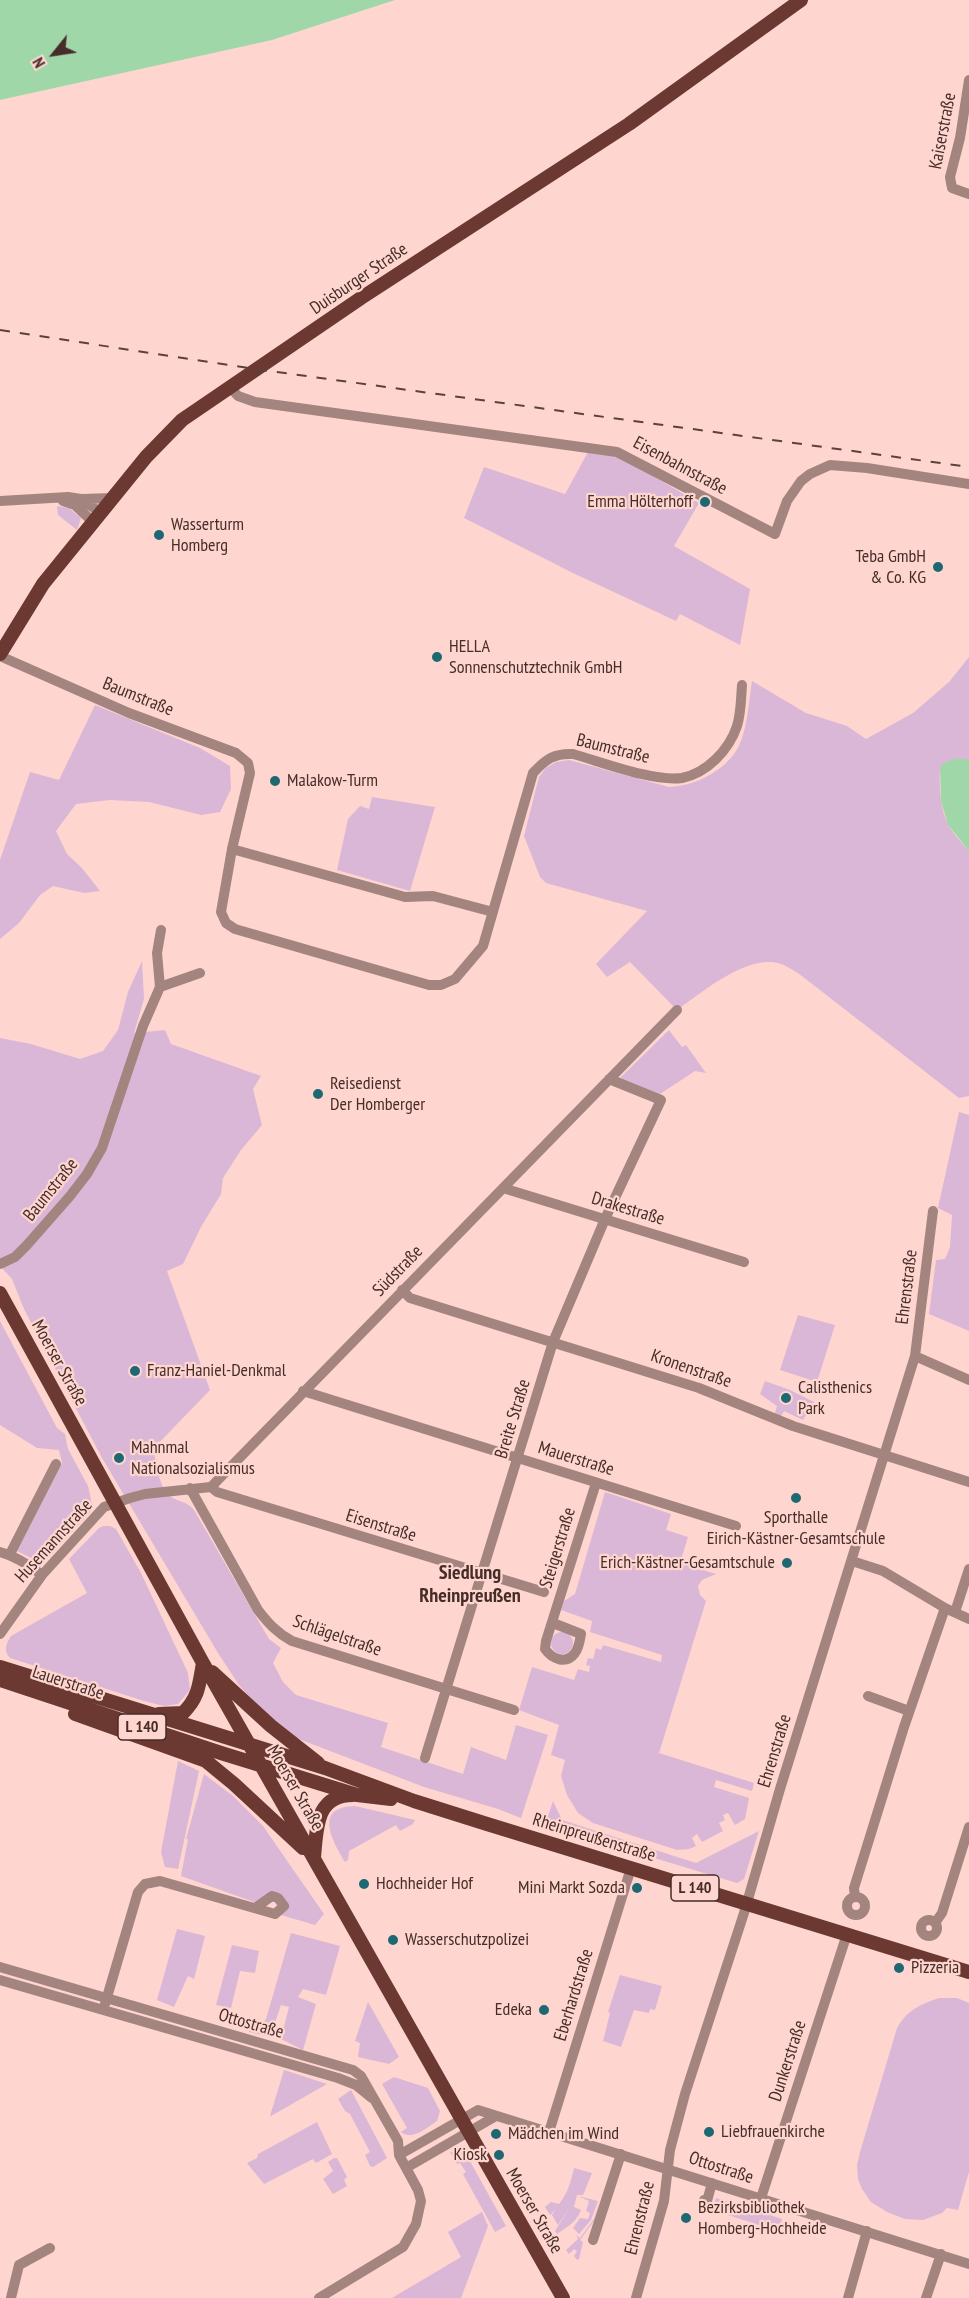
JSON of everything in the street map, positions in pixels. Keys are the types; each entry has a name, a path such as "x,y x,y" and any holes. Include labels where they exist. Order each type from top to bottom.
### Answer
{"main road":[{"name":"Duisburger Straße","path":"0,655 43,584 164,437 182,420 361,298 629,124 801,0"},
{"name":"Moerser Straße","path":"0,1293 203,1664 563,2298"},
{"path":"141,1713 169,1715 183,1713 197,1696 203,1664"},
{"path":"203,1664 271,1726 325,1768"},
{"name":"Lauerstraße","path":"0,1667 141,1713 250,1745"},
{"name":"Lauerstraße","path":"0,1680 261,1765"},
{"path":"22,1687 75,1714 206,1761 314,1857"},
{"name":"Rheinpreußenstraße","path":"250,1745 325,1768 414,1801 969,1972"},
{"name":"Rheinpreußenstraße","path":"261,1765 357,1795 414,1801"},
{"path":"314,1857 318,1820 328,1802 338,1796 357,1795"}],"street":[{"name":"Kaiserstraße","path":"969,81 968,101 950,177 952,188 969,194"},
{"name":"Eisenbahnstraße","path":"230,387 238,396 255,402 617,452 775,534 788,501 801,481 810,474 831,465 867,468 969,484"},
{"path":"0,501 68,497 113,498"},
{"path":"57,499 75,505 97,517"},
{"path":"81,499 97,517"},
{"name":"Baumstraße","path":"0,655 129,713 236,753 248,763 250,773 232,849 221,912 226,923 235,929 429,985 441,985 455,979 483,946 533,773 545,759 559,754 573,754 661,778 682,778 706,768 724,750 737,726 742,685"},
{"path":"232,849 405,897 434,896 493,912"},
{"name":"Baumstraße","path":"0,1264 15,1257 27,1245 70,1196 87,1174 102,1148 143,1026 160,987 157,953 161,930"},
{"path":"160,987 200,973"},
{"name":"Südstraße","path":"211,1487 677,1010"},
{"name":"Breite Straße","path":"425,1758 553,1342 605,1219 661,1100 609,1078"},
{"name":"Drakestraße","path":"503,1188 744,1262"},
{"name":"Ehrenstraße","path":"636,2298 664,2201 670,2150 685,2094 747,1903 780,1789 915,1356 933,1211"},
{"name":"Kronenstraße","path":"402,1290 410,1298 699,1388 792,1426 969,1482"},
{"path":"915,1356 969,1380"},
{"name":"Mauerstraße","path":"303,1391 736,1526"},
{"path":"42,1575 29,1565 5,1553 56,1464"},
{"name":"Steigerstraße","path":"553,1623 596,1483"},
{"path":"115,1502 146,1494 211,1487"},
{"name":"Eisenstraße","path":"211,1487 217,1492 544,1592"},
{"name":"Schlägelstraße","path":"190,1488 258,1610 270,1626 281,1635 292,1641 514,1710"},
{"name":"Husemannstraße","path":"0,1634 42,1575 104,1507 115,1502"},
{"path":"852,1561 883,1571 950,1610 969,1618"},
{"path":"855,1897 854,1888 909,1711 969,1569"},
{"path":"868,1696 909,1711"},
{"path":"935,1923 942,1913 969,1827"},
{"name":"Eberhardstraße","path":"549,2132 631,1868"},
{"path":"103,2010 138,1892 145,1884 168,1882 255,1908"},
{"name":"Dunkerstraße","path":"761,2198 847,1934"},
{"name":"Ottostraße","path":"0,1967 353,2070 361,2076 398,2141 399,2155 421,2201 420,2213 410,2238 403,2247 319,2298"},
{"name":"Ottostraße","path":"0,1980 338,2078 356,2085 373,2098"},
{"name":"Ottostraße","path":"399,2155 478,2110 969,2264"},
{"path":"406,2168 496,2116"},
{"path":"593,2240 621,2154"},
{"path":"704,2200 707,2201 712,2183"},
{"path":"848,2298 867,2231"},
{"path":"11,2298 19,2265 50,2248"},
{"path":"926,2298 941,2254"}],"shaded area":[{"path":"0,0 395,0 272,40 0,100"},
{"path":"588,452 617,455 699,503 674,546 750,589 740,645 680,614 676,621 575,574 464,518 484,467 565,494"},
{"path":"57,506 69,508 81,518 77,530 58,515"},
{"path":"969,657 969,759 954,759 940,767 940,782 945,818 952,831 969,851 969,1096 959,1098 798,973 781,964 768,962 740,969 677,1010 630,962 607,977 596,964 647,911 546,883 540,877 524,836 539,777 546,768 556,762 569,760 669,787 701,779 721,767 736,751 745,726 752,681 806,713 847,726 866,739 913,713 949,682"},
{"path":"95,705 200,748 230,766 231,789 220,812 201,815 149,802 110,800 76,804 56,831 67,854 82,868 100,891 84,893 53,886 40,895 19,923 0,939 0,860 30,772 59,780"},
{"path":"954,759 969,759 969,851 948,825 941,801 940,767"},
{"path":"372,797 435,807 410,891 337,870 348,819 360,806 369,809"},
{"path":"142,961 144,999 134,1033 165,1030 171,1044 261,1076 253,1089 262,1125 241,1150 223,1178 221,1194 201,1227 183,1264 167,1271 210,1390 153,1449 164,1489 173,1498 189,1505 194,1510 269,1639 281,1648 273,1663 283,1682 296,1695 388,1723 381,1747 463,1774 471,1747 506,1760 516,1725 548,1735 521,1818 424,1787 291,1736 265,1715 239,1685 218,1653 102,1458 24,1309 12,1279 0,1266 0,1038 31,1044 80,1059 103,1051 118,1030 128,992"},
{"path":"669,1030 682,1047 686,1045 706,1073 695,1071 660,1094 619,1079"},
{"path":"959,1112 969,1115 969,1331 929,1314 936,1260 945,1259 950,1247 952,1215 938,1208"},
{"path":"798,1315 835,1325 817,1382 780,1370"},
{"path":"0,1321 57,1428 65,1434 68,1449 88,1486 93,1509 43,1564 17,1551 62,1463 59,1450 37,1448 0,1425"},
{"name":"Calisthenics Park","path":"765,1381 814,1402 803,1420 784,1411 780,1418 774,1416 777,1406 760,1394"},
{"path":"605,1492 671,1514 666,1530 688,1537 680,1563 716,1574 702,1580 698,1586 700,1595 706,1601 659,1753 754,1783 752,1791 716,1780 714,1787 749,1798 745,1819 735,1825 728,1813 723,1815 725,1820 719,1823 723,1831 702,1842 697,1834 692,1838 696,1846 689,1849 677,1850 593,1823 578,1813 567,1795 561,1776 565,1760 551,1755 559,1725 519,1710 532,1667 574,1680 578,1669 589,1672 590,1666 586,1665 588,1658 593,1659 596,1648 601,1650 603,1645 661,1662 662,1655 590,1632 592,1621 561,1610 564,1601 575,1594"},
{"path":"103,1526 116,1529 141,1573 188,1673 190,1690 178,1704 164,1706 144,1701 10,1658 6,1653 11,1636 87,1593 69,1559"},
{"path":"562,1632 570,1635 573,1643 570,1651 562,1654 554,1651 551,1643 554,1635"},
{"path":"178,1761 199,1771 178,1869 165,1867 161,1852"},
{"path":"204,1774 233,1796 263,1826 324,1914 315,1925 281,1915 287,1905 280,1893 271,1893 257,1903 181,1876 188,1839 186,1839"},
{"path":"553,1801 562,1820 696,1863 759,1831 744,1879 737,1883 545,1825"},
{"path":"355,1806 415,1820 413,1824 400,1831 396,1825 349,1851 348,1860 345,1862 331,1835 330,1818 334,1812 342,1808"},
{"path":"177,1929 205,1936 194,1979 188,1976 174,2007 157,2000"},
{"path":"291,1933 340,1946 326,1995 303,1989 298,1997 316,2004 303,2050 281,2039 289,2007 281,2005 270,2037 249,2032 251,2021 262,2024 266,2019"},
{"path":"232,1945 259,1951 255,1973 240,1971 231,2008 216,2005"},
{"path":"620,1975 662,1986 655,2010 650,2009 649,2013 634,2010 621,2047 603,2041 610,2013 608,2012"},
{"path":"939,1998 957,1998 969,2003 969,2172 958,2210 947,2208 942,2213 923,2220 905,2219 871,2202 858,2179 857,2165 897,2028 915,2008"},
{"path":"368,2002 399,2057 389,2064 358,2057 360,2043 355,2041"},
{"path":"284,2070 327,2084 270,2116"},
{"path":"394,2077 428,2088 440,2111 437,2121 415,2134 401,2132 407,2128 382,2084"},
{"path":"351,2090 387,2158 373,2167 370,2166 365,2155 370,2152 350,2114 345,2111 338,2099"},
{"path":"317,2122 332,2154 316,2163 313,2159 264,2184 247,2163 257,2158 258,2154"},
{"path":"459,2150 466,2154 506,2226 495,2232 463,2174 466,2172 460,2163 457,2164 450,2152"},
{"path":"337,2158 347,2177 344,2180 347,2186 333,2194 323,2179 333,2171 328,2162"},
{"path":"574,2168 592,2173 583,2195 577,2195 574,2207 581,2210 577,2218 557,2234 555,2231 571,2206 558,2225 552,2215 556,2209 550,2215 545,2207 551,2202 559,2204 562,2200 569,2187"},
{"path":"578,2196 598,2201 591,2220 579,2234 573,2228 580,2218 588,2219 590,2213 586,2211 589,2201"},
{"path":"716,2198 782,2219 778,2231 712,2210"},
{"path":"600,2199 594,2221 580,2240 583,2242 577,2260 574,2256 577,2251 574,2249 569,2254 566,2250 578,2239 576,2235 580,2238 594,2219"},
{"path":"482,2212 488,2226 461,2298 392,2298 461,2257 448,2232"}],"railway":[{"path":"0,330 255,369 969,467"}],"place":[{"name":"Emma Hölterhoff","path":"705,502"},
{"name":"Wasserturm Homberg","path":"159,535"},
{"name":"Teba GmbH & Co. KG","path":"938,567"},
{"name":"HELLA Sonnenschutztechnik GmbH","path":"437,657"},
{"name":"Malakow-Turm","path":"275,781"},
{"name":"Reisedienst Der Homberger","path":"318,1094"},
{"name":"Franz-Haniel-Denkmal","path":"135,1371"},
{"name":"Calisthenics Park","path":"786,1398"},
{"name":"Mahnmal Nationalsozialismus","path":"119,1458"},
{"name":"Sporthalle Eirich-Kästner-Gesamtschule","path":"796,1498"},
{"name":"Erich-Kästner-Gesamtschule","path":"787,1563"},
{"name":"Hochheider Hof","path":"364,1884"},
{"name":"Mini Markt Sozda","path":"637,1888"},
{"name":"Wasserschutzpolizei","path":"393,1940"},
{"name":"Pizzeria","path":"899,1968"},
{"name":"Edeka","path":"544,2010"},
{"name":"Liebfrauenkirche","path":"709,2132"},
{"name":"Mädchen im Wind","path":"496,2134"},
{"name":"Kiosk","path":"499,2155"},
{"name":"Bezirksbibliothek Homberg-Hochheide","path":"686,2218"}],"district":[{"name":"Siedlung Rheinpreußen","path":"470,1584"}]}
